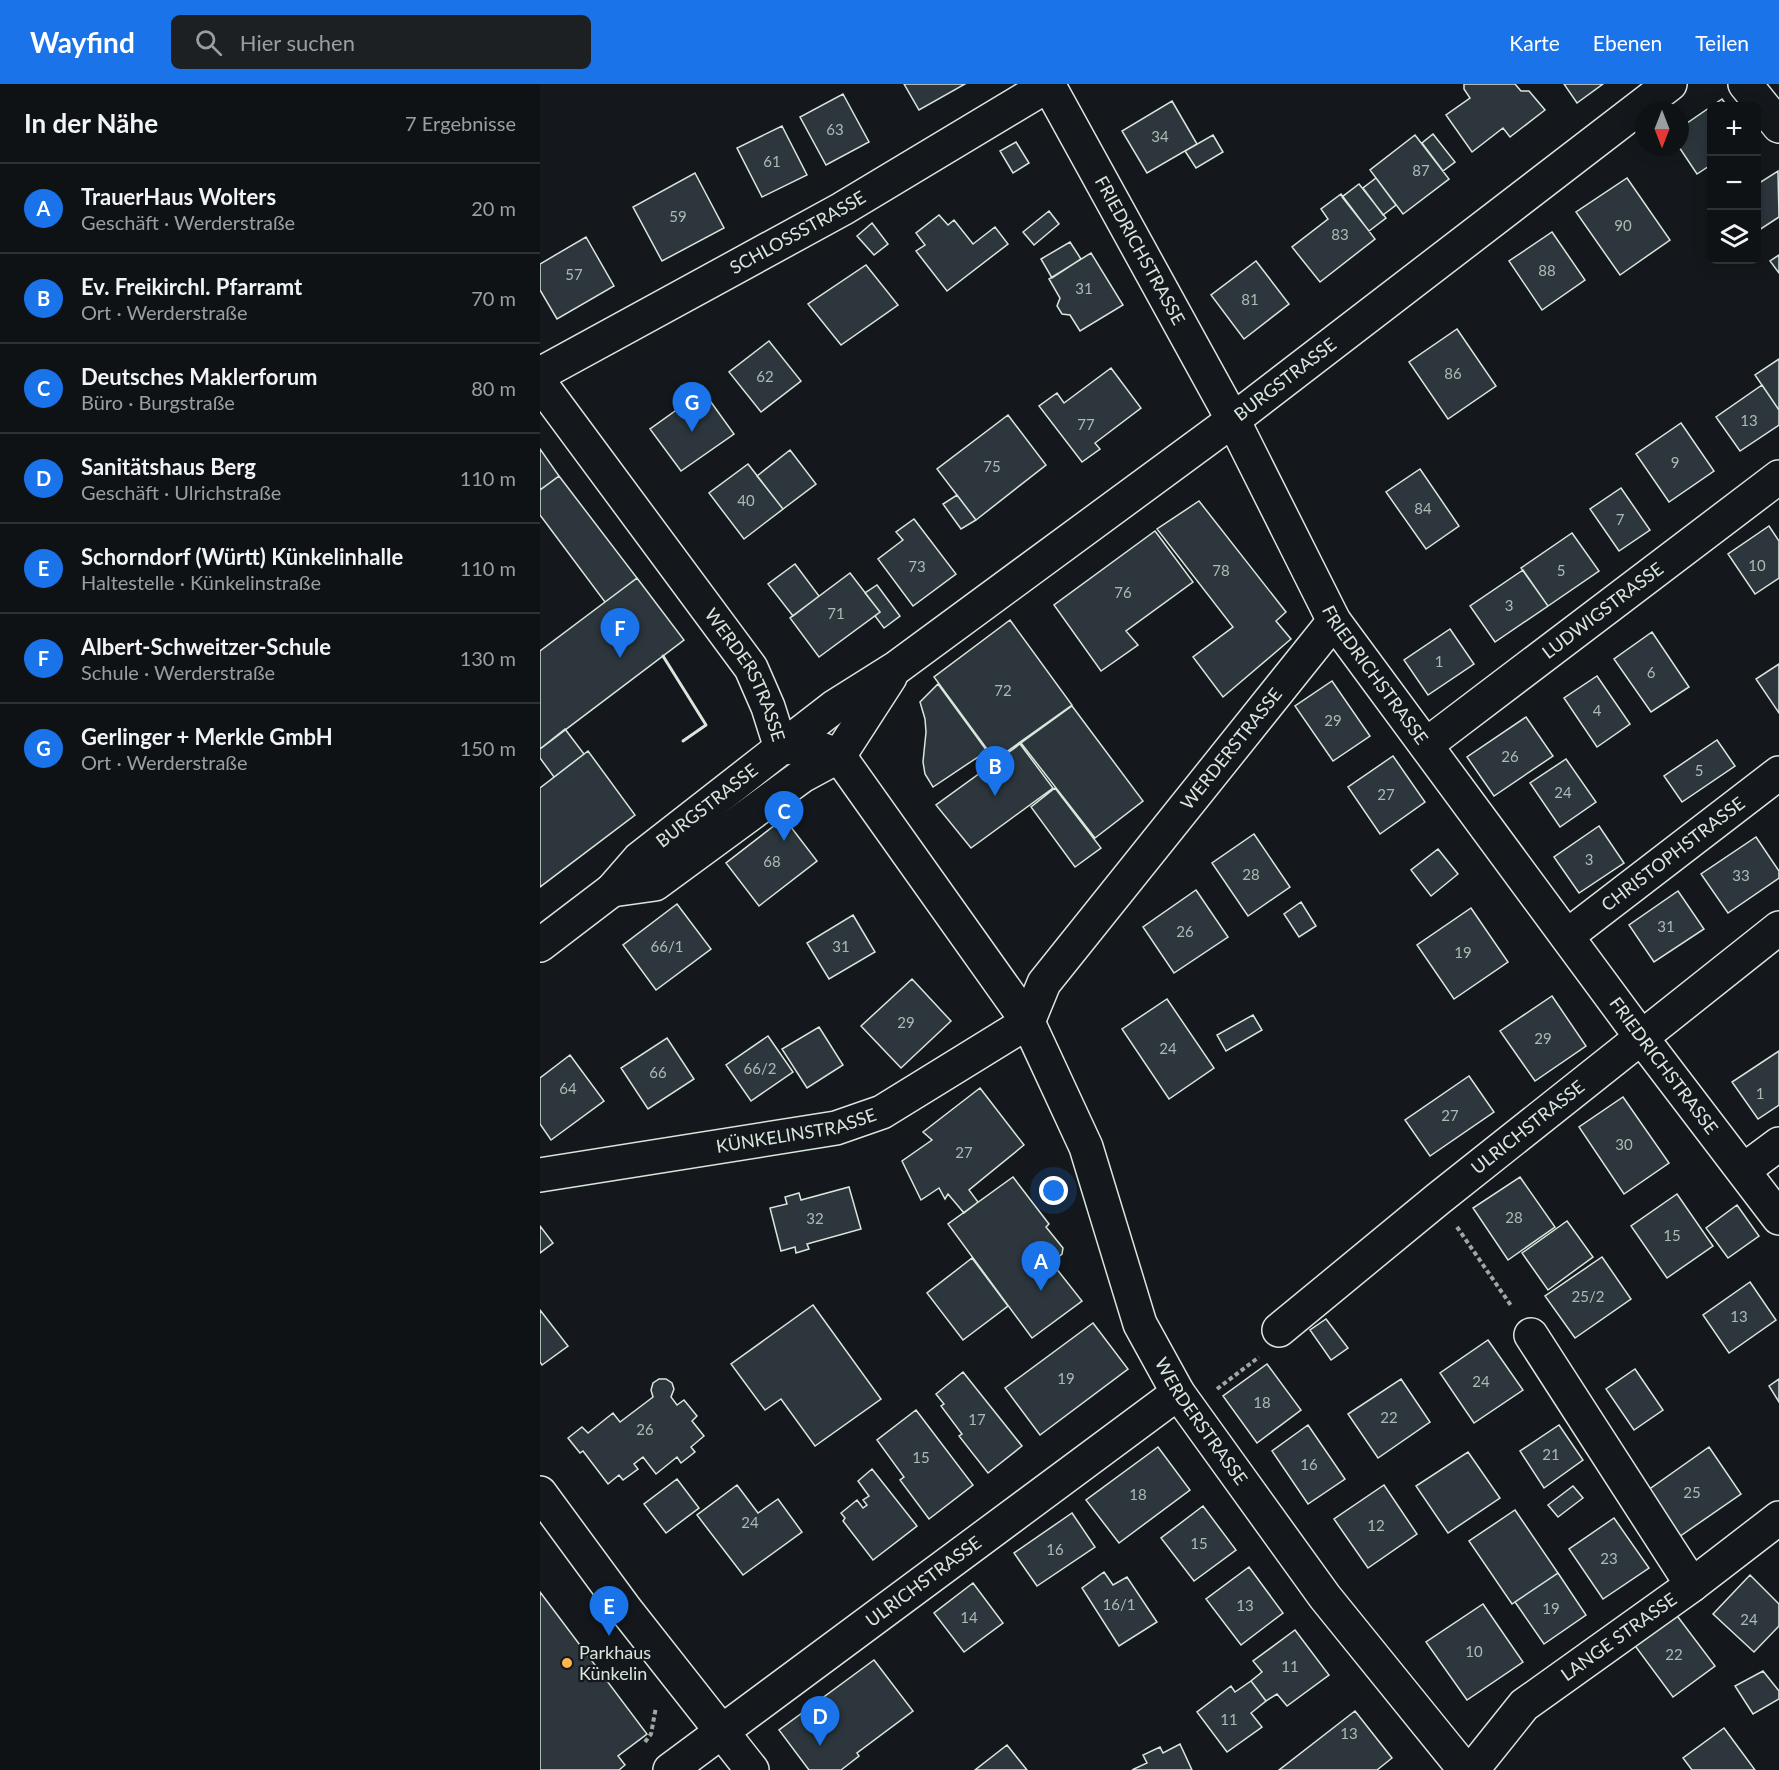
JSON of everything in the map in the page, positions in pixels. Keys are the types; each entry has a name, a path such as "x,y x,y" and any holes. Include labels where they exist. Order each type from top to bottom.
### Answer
{"street":[{"name":"FRIEDRICHSTRASSE","path":"1049,84 1233,420 1334,621 1641,1036 1779,1218"},
{"name":"SCHLOSSSTRASSE","path":"540,374 842,209 1049,84"},
{"name":"BURGSTRASSE","path":"540,945 612,890 639,859 834,707 896,668 1233,420 1670,84"},
{"path":"1745,84 1779,126"},
{"name":"WERDERSTRASSE","path":"540,383 752,668 781,748 813,746 839,756 1029,1022 1086,1148 1140,1324 1184,1402 1325,1597 1465,1770"},
{"name":"LUDWIGSTRASSE","path":"1426,745 1779,477"},
{"name":"WERDERSTRASSE","path":"1029,1022 1044,983 1334,621"},
{"name":"BURGSTRASSE","path":"612,890 655,884 802,776 839,756 896,668"},
{"name":"CHRISTOPHSTRASSE","path":"1567,936 1779,773"},
{"name":"ULRICHSTRASSE","path":"1279,1330 1438,1199 1779,928"},
{"name":"KÜNKELINSTRASSE","path":"540,1175 836,1128 882,1112 1029,1022"},
{"path":"1744,1170 1779,1144"},
{"path":"1531,1335 1692,1585"},
{"name":"ULRICHSTRASSE","path":"670,1770 1184,1402"},
{"path":"544,1506 721,1733 753,1770"},
{"name":"LANGE STRASSE","path":"1472,1770 1524,1705 1692,1585 1779,1518"}],"path":[{"path":"1438,1199 1531,1335"},
{"path":"1184,1402 1261,1355 1279,1330"},
{"path":"641,1748 651,1734 657,1708 650,1698"}],"building":[{"path":"904,84 965,84 919,110"},
{"path":"1464,84 1515,84 1521,91 1529,91 1545,110 1510,137 1503,128 1472,152 1446,115 1470,98 1464,89"},
{"path":"1564,84 1603,84 1577,103"},
{"path":"843,94 869,142 826,165 800,117"},
{"path":"1172,101 1197,144 1147,173 1122,131"},
{"path":"1707,109 1707,167 1697,174 1685,156 1689,156 1689,122"},
{"path":"782,126 807,175 762,197 737,148"},
{"path":"1433,134 1455,162 1443,171 1422,143"},
{"path":"1213,135 1223,152 1196,168 1185,151"},
{"path":"1415,135 1449,179 1403,214 1370,170"},
{"path":"1016,142 1029,163 1013,173 1000,151"},
{"path":"1778,171 1779,217 1761,229 1761,210 1761,182"},
{"path":"695,173 724,228 662,261 633,207"},
{"path":"1376,178 1396,205 1383,215 1363,188"},
{"path":"1627,178 1670,240 1620,275 1576,212"},
{"path":"1359,184 1386,218 1369,231 1342,197"},
{"path":"1341,194 1375,239 1320,282 1292,247 1328,219 1321,209"},
{"path":"1049,211 1059,224 1034,245 1023,232"},
{"path":"939,215 948,225 954,220 973,244 995,227 1008,244 947,291 916,251 925,245 916,233"},
{"path":"872,223 888,244 874,255 857,236"},
{"path":"1552,232 1585,280 1542,310 1509,261"},
{"path":"586,237 614,286 557,319 540,290 540,264"},
{"path":"1070,242 1081,259 1052,278 1041,259"},
{"path":"1091,253 1123,305 1080,331 1070,315 1062,314 1057,306 1060,298 1049,279"},
{"path":"1779,255 1779,273 1770,261"},
{"path":"1256,261 1289,304 1244,339 1211,295"},
{"path":"866,265 898,305 841,345 808,304"},
{"path":"1457,329 1496,386 1448,419 1409,362"},
{"path":"769,341 801,381 761,412 729,372"},
{"path":"1779,359 1779,410 1755,375"},
{"path":"1111,368 1141,408 1095,443 1100,449 1082,462 1039,406 1057,393 1064,403"},
{"path":"1762,385 1779,410 1779,425 1740,451 1716,417"},
{"path":"703,391 734,434 681,471 650,429"},
{"path":"1008,415 1046,465 976,520 937,469"},
{"path":"1681,423 1714,471 1669,502 1636,454"},
{"path":"540,449 559,476 540,490"},
{"path":"790,450 816,484 783,509 757,476"},
{"path":"748,464 783,509 744,539 709,493"},
{"path":"1420,469 1459,526 1426,549 1386,492"},
{"path":"559,476 637,578 605,602 540,515 540,490"},
{"path":"1621,488 1650,530 1619,551 1590,509"},
{"path":"957,495 976,520 961,529 943,504"},
{"path":"1199,501 1286,612 1276,621 1291,639 1223,697 1193,657 1233,627 1157,529"},
{"path":"914,519 956,574 913,606 878,559 903,540 896,532"},
{"path":"1769,526 1779,541 1779,578 1755,594 1728,554"},
{"path":"1155,531 1193,582 1126,631 1138,645 1101,671 1054,605"},
{"path":"1572,533 1599,571 1548,606 1521,568"},
{"path":"795,564 819,596 793,616 768,584"},
{"path":"1523,570 1548,606 1495,642 1470,606"},
{"path":"850,573 880,612 819,657 790,618"},
{"path":"637,578 684,640 540,749 540,651"},
{"path":"877,585 900,616 884,628 875,616 880,612 865,593"},
{"path":"1010,620 1072,705 995,760 934,677"},
{"path":"1450,629 1474,664 1428,695 1404,660"},
{"path":"1652,632 1689,687 1651,712 1614,659"},
{"path":"1779,664 1779,713 1756,679"},
{"path":"1597,676 1630,724 1597,747 1564,698"},
{"path":"1332,681 1370,736 1333,761 1295,706"},
{"path":"938,684 987,751 933,787 925,774 923,762 926,732 920,702"},
{"path":"1072,706 1143,801 1095,838 1021,743"},
{"path":"1526,717 1553,756 1494,796 1467,757"},
{"path":"565,729 584,754 554,777 540,758 540,749"},
{"path":"1717,740 1735,766 1682,802 1664,776"},
{"path":"1020,744 1053,788 971,848 936,805"},
{"path":"588,751 635,815 540,887 540,788"},
{"path":"1393,756 1425,802 1380,834 1348,787"},
{"path":"1566,759 1596,802 1560,827 1530,783"},
{"path":"1055,788 1101,848 1075,867 1031,807"},
{"path":"784,818 817,861 759,906 726,863"},
{"path":"1599,826 1624,863 1579,893 1554,857"},
{"path":"1254,834 1290,887 1248,916 1212,863"},
{"path":"1756,837 1779,871 1779,878 1728,913 1701,874"},
{"path":"1438,849 1458,874 1431,896 1411,870"},
{"path":"1196,890 1228,937 1174,973 1143,927"},
{"path":"1678,891 1704,929 1654,962 1629,925"},
{"path":"1301,902 1316,926 1299,937 1284,914"},
{"path":"677,904 711,949 656,990 623,945"},
{"path":"1471,908 1508,962 1454,999 1417,945"},
{"path":"853,915 875,952 829,979 807,943"},
{"path":"912,979 951,1021 901,1068 861,1026"},
{"path":"1552,996 1586,1046 1535,1081 1500,1031"},
{"path":"1167,999 1214,1068 1169,1099 1122,1029"},
{"path":"1253,1015 1262,1030 1226,1051 1217,1035"},
{"path":"819,1027 843,1065 807,1088 782,1049"},
{"path":"768,1036 793,1072 751,1101 726,1065"},
{"path":"667,1038 694,1079 648,1109 621,1068"},
{"path":"1779,1051 1779,1105 1758,1119 1732,1082"},
{"path":"570,1055 604,1101 551,1140 540,1124 540,1078"},
{"path":"1469,1076 1494,1112 1430,1156 1405,1120"},
{"path":"980,1088 1024,1145 969,1190 978,1202 964,1213 948,1194 945,1199 939,1188 921,1200 902,1161 932,1140 923,1132"},
{"path":"1623,1097 1669,1163 1624,1194 1579,1127"},
{"path":"1013,1177 1049,1224 1046,1227 1063,1248 1062,1254 1056,1259 1048,1258 1082,1301 1032,1338 948,1224"},
{"path":"1520,1177 1555,1227 1508,1260 1473,1208"},
{"path":"849,1187 861,1229 807,1244 809,1249 796,1253 795,1247 781,1251 770,1208 787,1204 785,1197 799,1193 801,1200"},
{"path":"1677,1194 1713,1246 1667,1278 1631,1226"},
{"path":"1737,1205 1759,1236 1728,1258 1706,1228"},
{"path":"1567,1221 1593,1257 1548,1290 1522,1253"},
{"path":"540,1226 553,1243 540,1253"},
{"path":"1602,1257 1631,1299 1575,1338 1545,1296"},
{"path":"972,1258 1008,1306 963,1340 927,1293"},
{"path":"1750,1282 1776,1320 1729,1353 1703,1315"},
{"path":"813,1305 881,1399 815,1446 781,1399 765,1410 731,1364"},
{"path":"540,1310 568,1346 542,1365 540,1362"},
{"path":"1326,1319 1348,1348 1331,1360 1310,1330"},
{"path":"1093,1323 1128,1369 1040,1435 1005,1388"},
{"path":"1488,1340 1523,1390 1474,1423 1440,1373"},
{"path":"1267,1364 1301,1410 1257,1443 1223,1396"},
{"path":"1635,1369 1663,1410 1634,1430 1606,1389"},
{"path":"963,1372 1022,1446 988,1473 959,1436 962,1434 941,1406 944,1404 936,1394"},
{"path":"659,1379 666,1379 672,1383 674,1389 671,1397 677,1405 684,1400 697,1416 692,1421 704,1436 691,1447 695,1452 681,1463 677,1457 656,1474 643,1457 634,1464 638,1469 623,1480 619,1475 608,1484 583,1451 580,1453 568,1438 582,1427 588,1433 613,1413 620,1422 653,1397 651,1390 653,1383"},
{"path":"1401,1379 1430,1422 1378,1458 1348,1414"},
{"path":"1779,1379 1779,1402 1769,1386"},
{"path":"916,1410 973,1485 929,1519 900,1480 904,1477 877,1440"},
{"path":"1308,1425 1345,1479 1308,1504 1272,1451"},
{"path":"1559,1425 1583,1460 1544,1488 1520,1451"},
{"path":"1158,1447 1190,1490 1119,1543 1086,1500"},
{"path":"1709,1447 1741,1494 1676,1539 1644,1493"},
{"path":"1468,1452 1500,1498 1448,1533 1416,1486"},
{"path":"872,1469 917,1526 873,1560 843,1521 845,1518 841,1513 857,1500 863,1508 867,1505 863,1500 869,1496 858,1481"},
{"path":"677,1479 699,1508 666,1533 644,1504"},
{"path":"737,1485 758,1513 778,1499 802,1532 743,1575 697,1515"},
{"path":"1384,1485 1417,1534 1368,1568 1334,1519"},
{"path":"1573,1486 1583,1498 1558,1517 1548,1505"},
{"path":"1203,1506 1236,1550 1194,1581 1161,1538"},
{"path":"1515,1510 1558,1573 1512,1604 1469,1541"},
{"path":"1072,1513 1095,1547 1037,1586 1014,1553"},
{"path":"1614,1518 1649,1568 1603,1599 1569,1549"},
{"path":"1249,1567 1283,1613 1241,1645 1206,1599"},
{"path":"1104,1572 1113,1585 1127,1577 1157,1622 1119,1646 1082,1588"},
{"path":"1558,1573 1586,1615 1544,1644 1515,1602"},
{"path":"1750,1575 1779,1604 1779,1626 1754,1652 1713,1614"},
{"path":"973,1583 1003,1623 964,1652 934,1613"},
{"name":"Parkhaus Künkelin","path":"540,1592 647,1734 618,1756 625,1765 619,1770 540,1770"},
{"path":"1483,1604 1523,1662 1467,1700 1426,1642"},
{"path":"1675,1613 1715,1666 1673,1697 1633,1643"},
{"path":"1295,1630 1329,1675 1287,1706 1277,1694 1266,1701 1251,1681 1262,1672 1253,1661"},
{"path":"874,1660 913,1711 857,1753 859,1756 841,1770 809,1770 779,1730"},
{"path":"1763,1671 1779,1691 1779,1699 1753,1714 1735,1686"},
{"path":"1251,1681 1266,1701 1251,1713 1262,1727 1227,1752 1197,1712 1231,1686 1235,1692"},
{"path":"1355,1711 1392,1758 1377,1770 1279,1770"},
{"path":"1724,1728 1755,1770 1692,1770 1683,1758"},
{"path":"1180,1744 1192,1770 1132,1770 1147,1763 1143,1755 1160,1747 1163,1753"},
{"path":"1007,1745 1027,1770 975,1770"}],"wall":[{"path":"663,656 706,725 683,741"}],"place":[{"name":"Gerlinger + Merkle GmbH","path":"692,432"},
{"name":"Albert-Schweitzer-Schule","path":"620,658"},
{"name":"Ev. Freikirchl. Pfarramt","path":"995,796"},
{"name":"Deutsches Maklerforum","path":"784,841"},
{"name":"TrauerHaus Wolters","path":"1041,1291"},
{"name":"Schorndorf (Württ) Künkelinhalle","path":"609,1636"},
{"name":"Parkhaus Künkelin","path":"567,1663"},
{"name":"Sanitätshaus Berg","path":"820,1746"}]}
